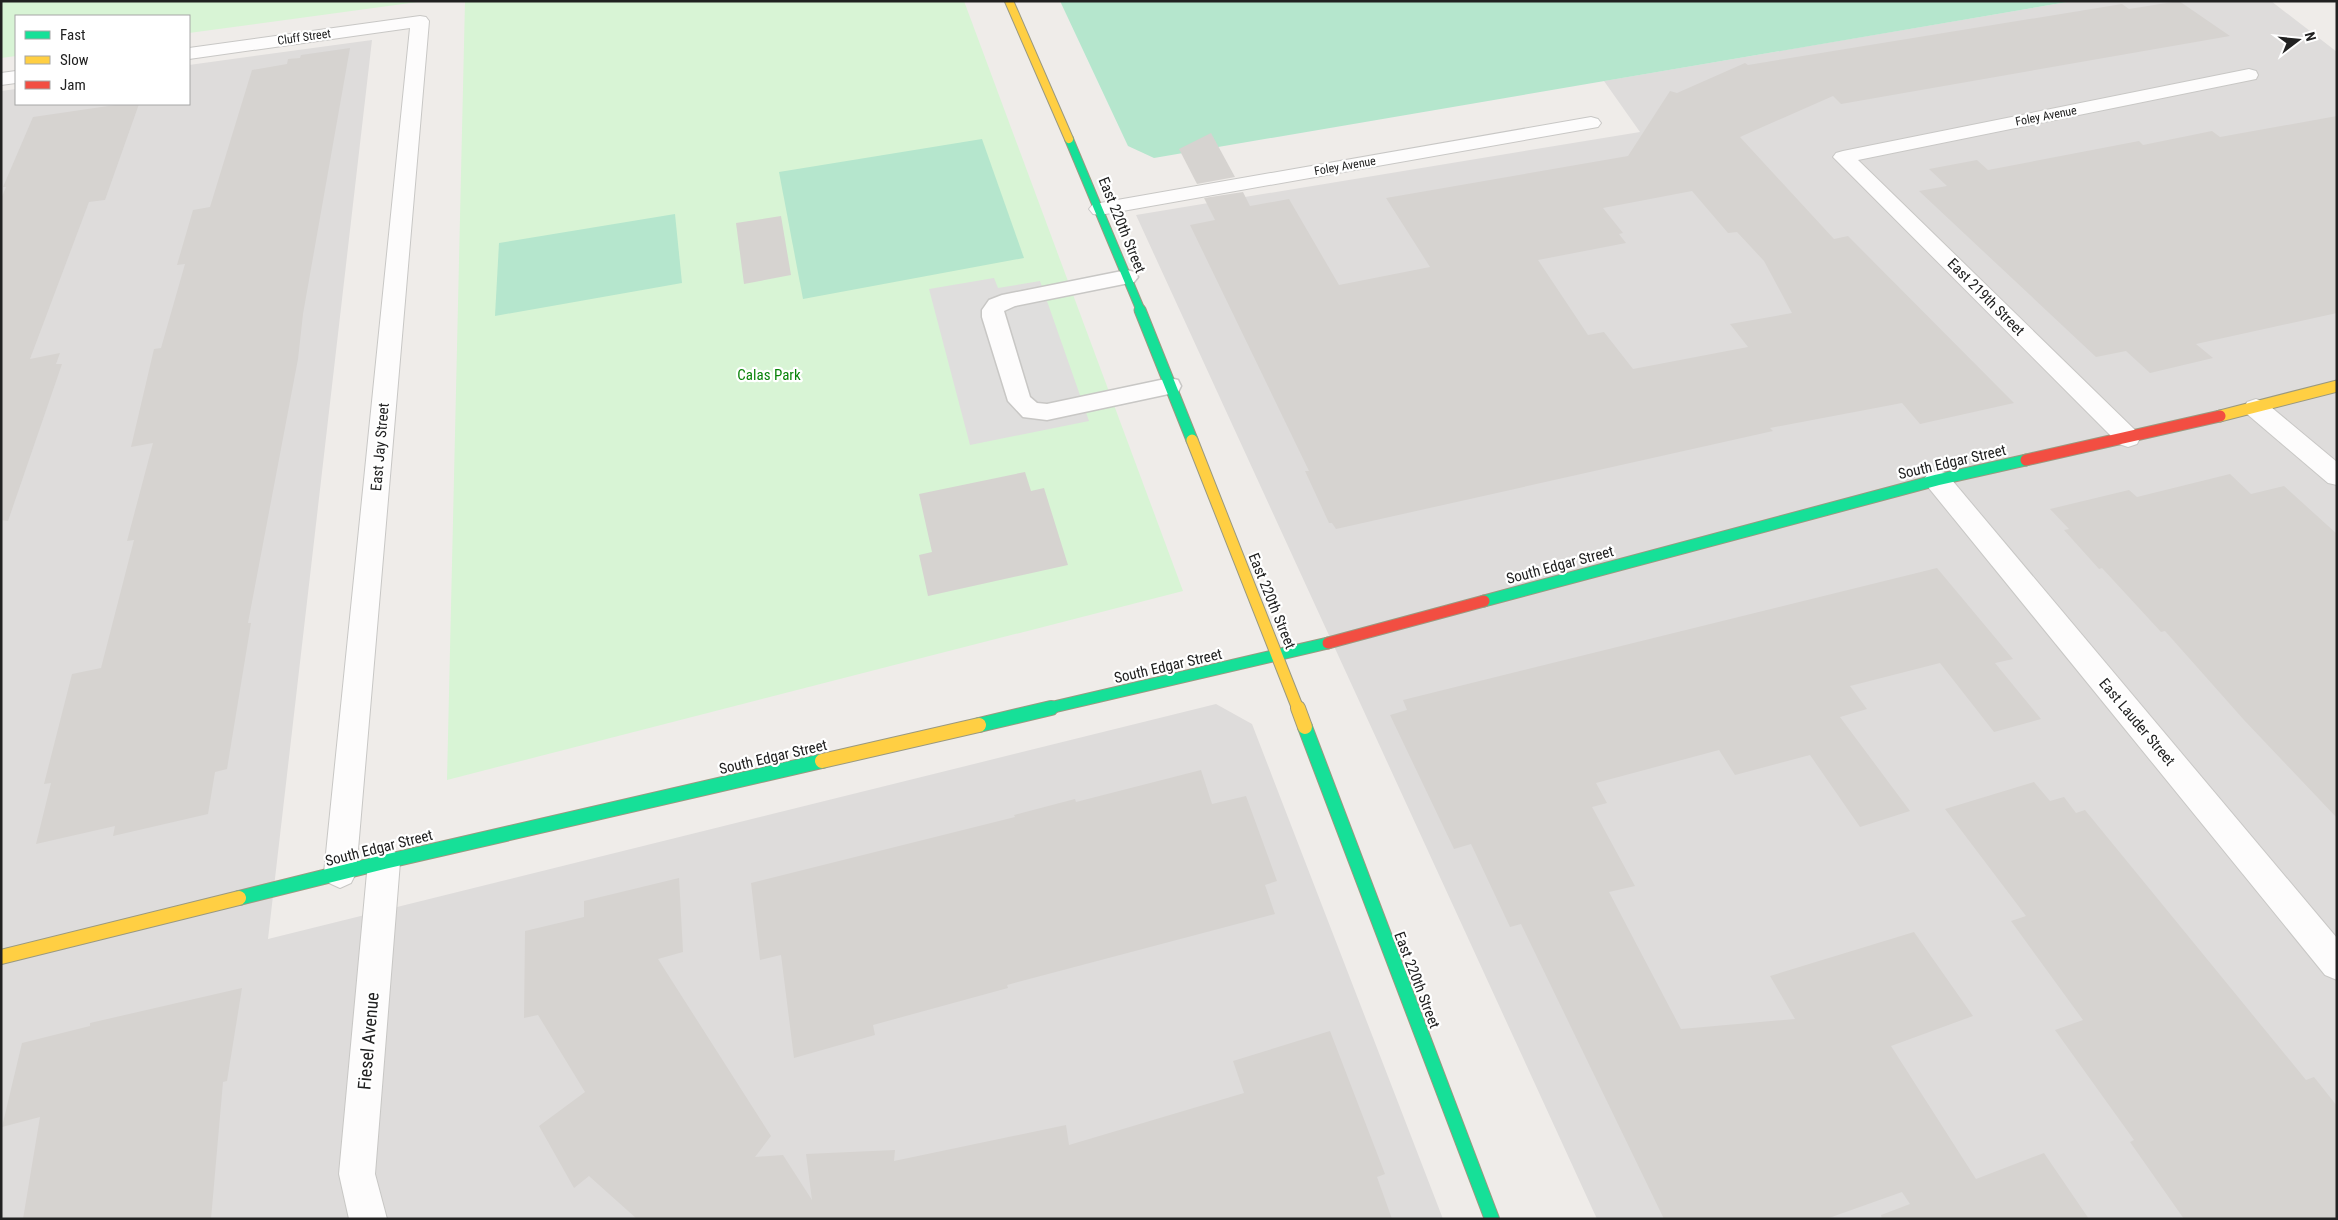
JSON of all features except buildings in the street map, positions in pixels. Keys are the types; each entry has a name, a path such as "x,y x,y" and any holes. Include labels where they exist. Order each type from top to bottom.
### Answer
{"street":[{"name":"East 220th Street","path":"1009,1 1100,209 1278,656 1492,1219"},
{"name":"Cluff Street","path":"190,53 420,21"},
{"name":"East Jay Street","path":"340,873 420,21"},
{"name":"Foley Avenue","path":"1843,157 2248,75"},
{"path":"1,79 15,77"},
{"name":"Foley Avenue","path":"1100,209 1590,123"},
{"name":"East 219th Street","path":"1843,157 2128,438"},
{"name":"South Edgar Street","path":"1,957 384,862 1278,656 1937,480 2256,408 2337,386"},
{"path":"2256,408 2337,476"},
{"name":"East Lauder Street","path":"1937,480 2337,964"},
{"name":"Fiesel Avenue","path":"368,1219 357,1174 384,862"}],"lane":[{"path":"1127,277 1010,300 997,305 993,310 993,317 1020,401 1031,412 1047,412 1170,386"}],"shaded area":[{"path":"2073,1 2271,1 2337,52 2337,1219 1597,1219 1136,215 1640,132 1604,81"},
{"path":"372,40 268,939 1216,704 1252,724 1443,1219 1,1219 1,91 15,89 15,105 190,105 190,65"},
{"path":"994,278 998,288 1040,281 1089,421 970,445 929,289"}],"green space":[{"path":"1,1 425,1 190,33 190,15 15,15 15,56 1,58"},
{"name":"Calas Park","path":"465,1 964,1 1183,591 447,780"},
{"path":"1060,1 2073,1 1154,158 1128,146"},
{"path":"982,139 1024,258 803,299 779,172"},
{"path":"675,214 682,283 495,316 499,243"}],"traffic: fast":[{"path":"1069,139 1100,209 1192,440"},
{"path":"1484,601 1937,480 2026,460"},
{"path":"979,725 1328,643"},
{"path":"1305,727 1492,1219"},
{"path":"239,898 384,862 822,761"}],"traffic: slow":[{"path":"1009,1 1069,139"},
{"path":"2220,416 2337,386"},
{"path":"1192,440 1305,727"},
{"path":"822,761 979,725"},
{"path":"1,957 239,898"}],"traffic: jam":[{"path":"2026,460 2220,416"},
{"path":"1328,643 1484,601"}]}
